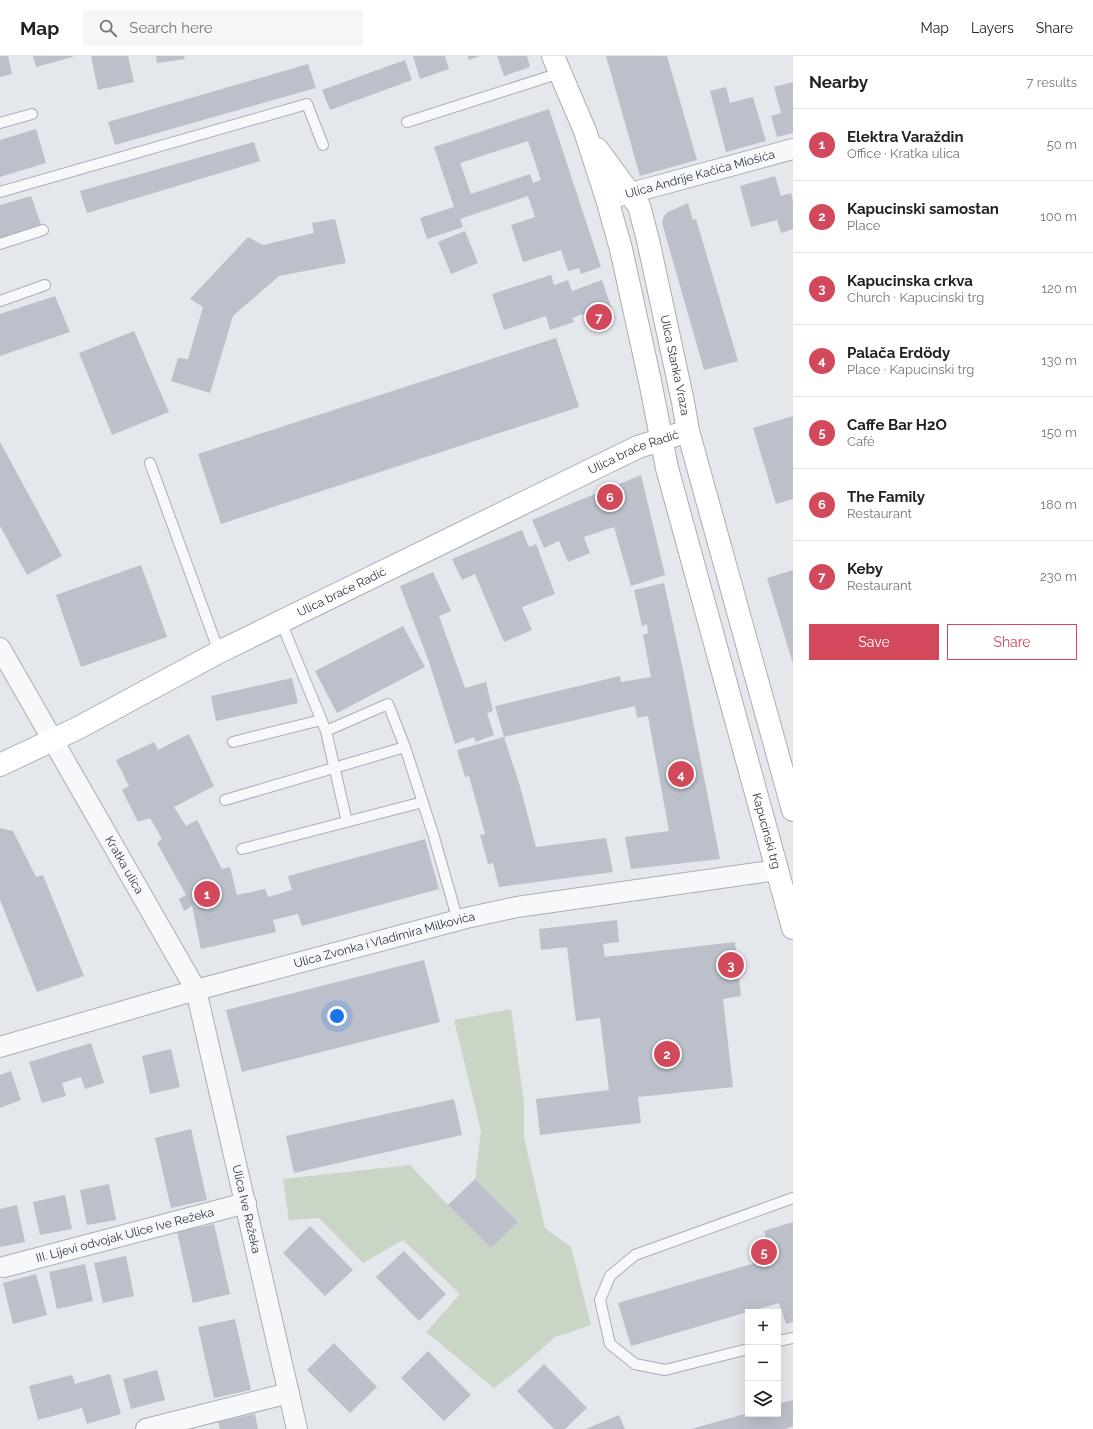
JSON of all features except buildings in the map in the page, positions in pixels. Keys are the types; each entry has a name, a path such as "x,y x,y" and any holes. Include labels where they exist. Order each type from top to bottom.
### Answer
{"main road":[{"name":"Ulica Stanka Vraza","path":"556,64 585,131 621,249 669,476 740,734"},
{"name":"Ulica Stanka Vraza","path":"585,131 639,206 648,240 688,431 793,810"},
{"name":"Ulica braće Radić","path":"0,765 78,728 219,652 638,447 688,431"},
{"name":"Kapucinski trg","path":"740,734 793,928"}],"street":[{"name":"Ulica Andrije Kačića Miošića","path":"607,199 793,148"},
{"name":"Kratka ulica","path":"0,648 196,990"},
{"name":"Ulica Zvonka i Vladimira Milkovića","path":"0,1047 196,990 458,921 517,907 777,870"},
{"name":"Ulica Ive Režeka","path":"196,990 297,1429"},
{"name":"III. Lijevi odvojak Ulice Ive Režeka","path":"4,1267 246,1203"},
{"path":"146,1429 289,1393"}],"lane":[{"path":"407,122 556,64"},
{"path":"0,192 307,104 323,146"},
{"path":"0,123 32,114"},
{"path":"0,244 43,230"},
{"path":"0,301 45,285"},
{"path":"150,463 219,652"},
{"path":"281,622 326,731 347,822"},
{"path":"326,731 388,704 405,747 423,802 458,921"},
{"path":"233,742 321,720"},
{"path":"225,800 405,747"},
{"path":"242,849 423,802"},
{"path":"745,1350 665,1370 635,1364 610,1344 600,1300 610,1276 635,1255 793,1198"},
{"path":"781,1340 793,1338"}],"green space":[{"path":"511,1009 524,1102 524,1137 545,1228 571,1247 591,1325 555,1337 520,1368 494,1388 426,1332 460,1294 403,1240 363,1263 319,1218 289,1220 283,1179 410,1165 491,1248 518,1222 475,1179 481,1131 454,1020"}],"place":[{"name":"Keby","path":"599,317"},
{"name":"The Family","path":"610,497"},
{"name":"Palača Erdödy","path":"681,774"},
{"name":"Elektra Varaždin","path":"207,894"},
{"name":"Kapucinska crkva","path":"731,965"},
{"name":"Kapucinski samostan","path":"667,1054"},
{"name":"Caffe Bar H2O","path":"764,1252"}]}
